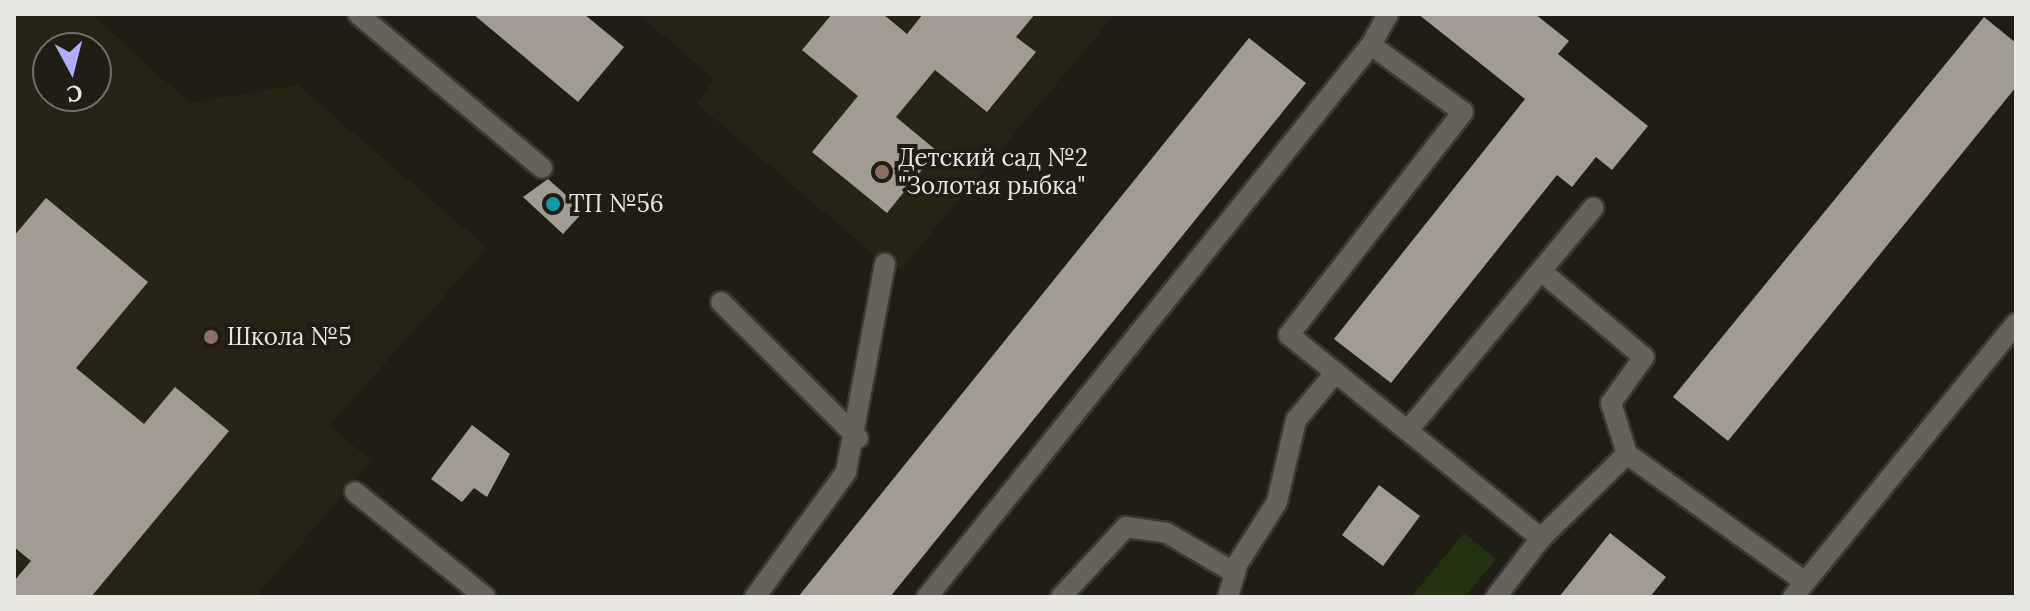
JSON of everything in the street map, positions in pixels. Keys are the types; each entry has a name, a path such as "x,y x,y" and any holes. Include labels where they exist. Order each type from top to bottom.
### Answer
{"main road":[{"path":"358,14 542,168"},
{"path":"927,597 1371,45 1388,14"},
{"path":"1371,45 1463,112 1289,335 1541,538"},
{"path":"1409,429 1593,208"},
{"path":"755,597 846,472 858,438 885,264"},
{"path":"1541,271 1644,357 1611,403 1627,454 1799,589 2016,324"},
{"path":"721,302 858,438"},
{"path":"1228,597 1235,573 1277,502 1296,420 1336,372"},
{"path":"1496,597 1541,538 1627,454"},
{"path":"355,492 485,597"},
{"path":"1061,597 1126,527 1167,533 1235,573"}],"shaded area":[{"name":"Школа №5","path":"14,14 92,14 112,32 32,32 32,112 112,112 112,32 189,103 298,85 487,248 330,425 371,461 256,597 14,597"},
{"name":"Детский сад №2 \"Золотая рыбка\"","path":"638,14 1115,14 902,268 885,264 697,104 714,79"}],"green space":[{"path":"1464,533 1496,559 1465,597 1411,597"}],"building":[{"path":"473,14 584,14 624,47 578,102"},
{"path":"832,14 883,14 907,34 923,14 1035,14 1016,37 1036,52 987,112 935,70 896,117 937,151 887,213 812,152 858,96 802,50"},
{"path":"1418,14 1535,14 1569,41 1558,54 1648,126 1612,170 1596,157 1572,187 1557,175 1391,383 1334,339 1525,99"},
{"path":"1984,17 2016,43 2016,87 1728,441 1673,397"},
{"path":"1249,38 1306,83 890,597 798,597"},
{"name":"ТП №56","path":"548,179 584,211 563,234 523,197"},
{"path":"46,198 148,282 76,368 144,424 175,387 229,431 91,597 14,597 14,581 31,561 14,547 14,236"},
{"path":"472,425 510,454 487,497 474,488 462,502 431,479"},
{"path":"1379,485 1420,516 1383,566 1342,535"},
{"path":"1610,533 1666,577 1650,597 1559,597"}],"place":[{"name":"Детский сад №2 \"Золотая рыбка\"","path":"882,172"},
{"name":"ТП №56","path":"553,204"},
{"name":"Школа №5","path":"211,337"}]}
